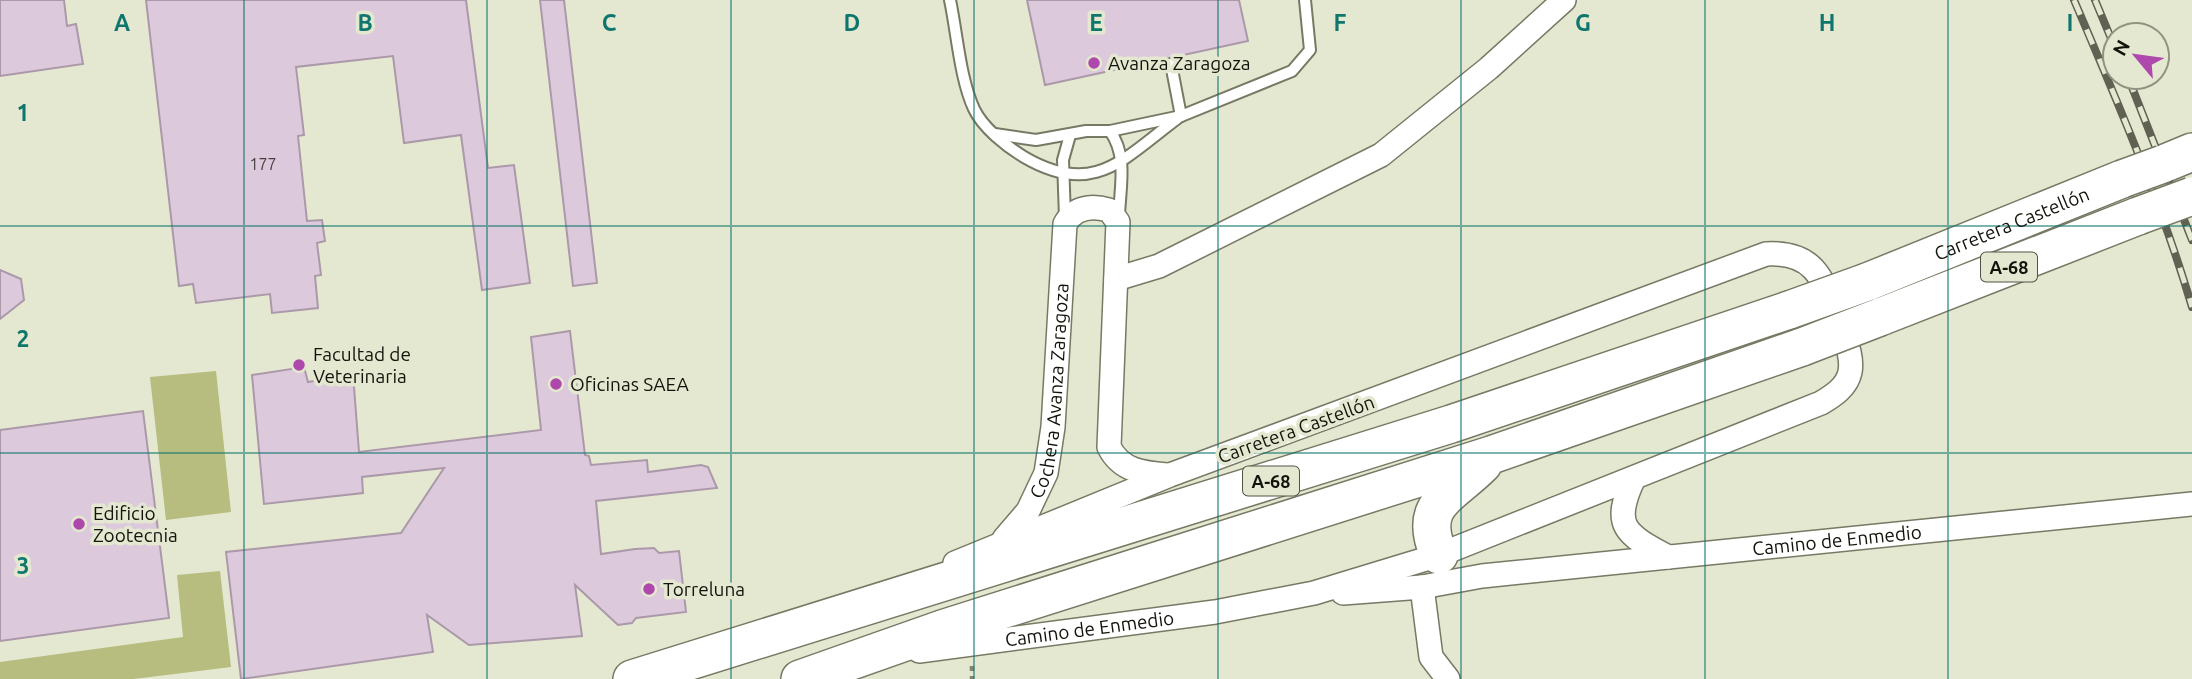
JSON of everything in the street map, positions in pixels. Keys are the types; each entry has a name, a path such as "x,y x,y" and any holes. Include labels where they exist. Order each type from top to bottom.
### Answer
{"highway":[{"name":"Carretera Castellón","path":"632,679 1451,424 1789,310 1867,282 2192,152"},
{"name":"Carretera Castellón","path":"800,679 864,659 942,629 1491,455 1802,347 2192,196"},
{"path":"1439,555 1432,539 1432,513 1442,500 1491,455"}],"street":[{"path":"1116,279 1159,267 1381,155 1489,68 1564,0"},
{"path":"1065,224 1074,212 1086,208 1109,210 1118,222 1110,447 1119,463 1131,469 1170,475"},
{"name":"Cochera Avanza Zaragoza","path":"999,544 1028,511 1046,473 1053,427 1065,224"},
{"name":"Carretera Castellón","path":"751,644 1170,475 1766,254 1786,253 1815,269 1824,282 1849,349 1850,373 1845,384 1821,403 1439,555"},
{"path":"1634,478 1623,502 1622,520 1632,538 1668,557"},
{"name":"Camino de Enmedio","path":"1314,593 1422,587 1482,576 2192,504"},
{"name":"Camino de Enmedio","path":"864,659 1215,612 1314,593 1439,555 1454,570 1482,576"},
{"path":"1422,587 1431,657 1448,679"}],"lane":[{"path":"950,0 970,99 982,121 995,134 1035,163 1063,174 1090,175 1122,160 1181,116"},
{"path":"995,134 1036,140 1110,131 1181,116 1293,71 1310,50 1305,0"},
{"path":"1171,64 1181,116"},
{"path":"1110,131 1119,145 1122,160 1118,222"},
{"path":"1065,224 1063,174 1065,147 1070,135"}],"green space":[{"path":"216,371 231,512 166,520 150,377"},
{"path":"220,571 231,667 134,679 0,679 0,662 183,637 177,575"}],"building":[{"path":"0,0 64,0 67,26 76,24 83,64 0,76"},
{"path":"146,0 466,0 488,168 514,165 530,283 482,290 461,135 404,143 393,56 296,67 304,135 298,136 307,221 322,220 325,241 317,243 321,275 315,276 318,308 272,313 270,294 196,303 193,284 179,286"},
{"path":"540,0 564,0 597,283 573,286"},
{"name":"Avanza Zaragoza","path":"1027,0 1239,0 1248,41 1045,85"},
{"path":"0,270 21,279 24,300 0,319"},
{"path":"570,331 585,455 589,456 591,465 647,460 648,472 701,465 708,467 717,488 596,501 601,554 654,548 659,553 679,551 686,612 636,618 632,623 618,625 575,585 582,636 469,645 427,615 433,652 241,679 226,552 401,533 444,468 362,477 363,493 264,504 252,375 304,367 308,382 353,374 359,452 541,430 531,337"},
{"name":"Edificio Zootecnia","path":"143,411 169,618 0,641 0,430"}],"railway":[{"path":"2074,0 2152,190 2192,307"},
{"path":"2095,0 2104,21"},
{"path":"2133,91 2192,240"}],"place":[{"name":"Avanza Zaragoza","path":"1094,63"},
{"name":"Facultad de Veterinaria","path":"299,365"},
{"name":"Oficinas SAEA","path":"556,384"},
{"name":"Edificio Zootecnia","path":"79,524"},
{"name":"Torreluna","path":"649,589"}]}
